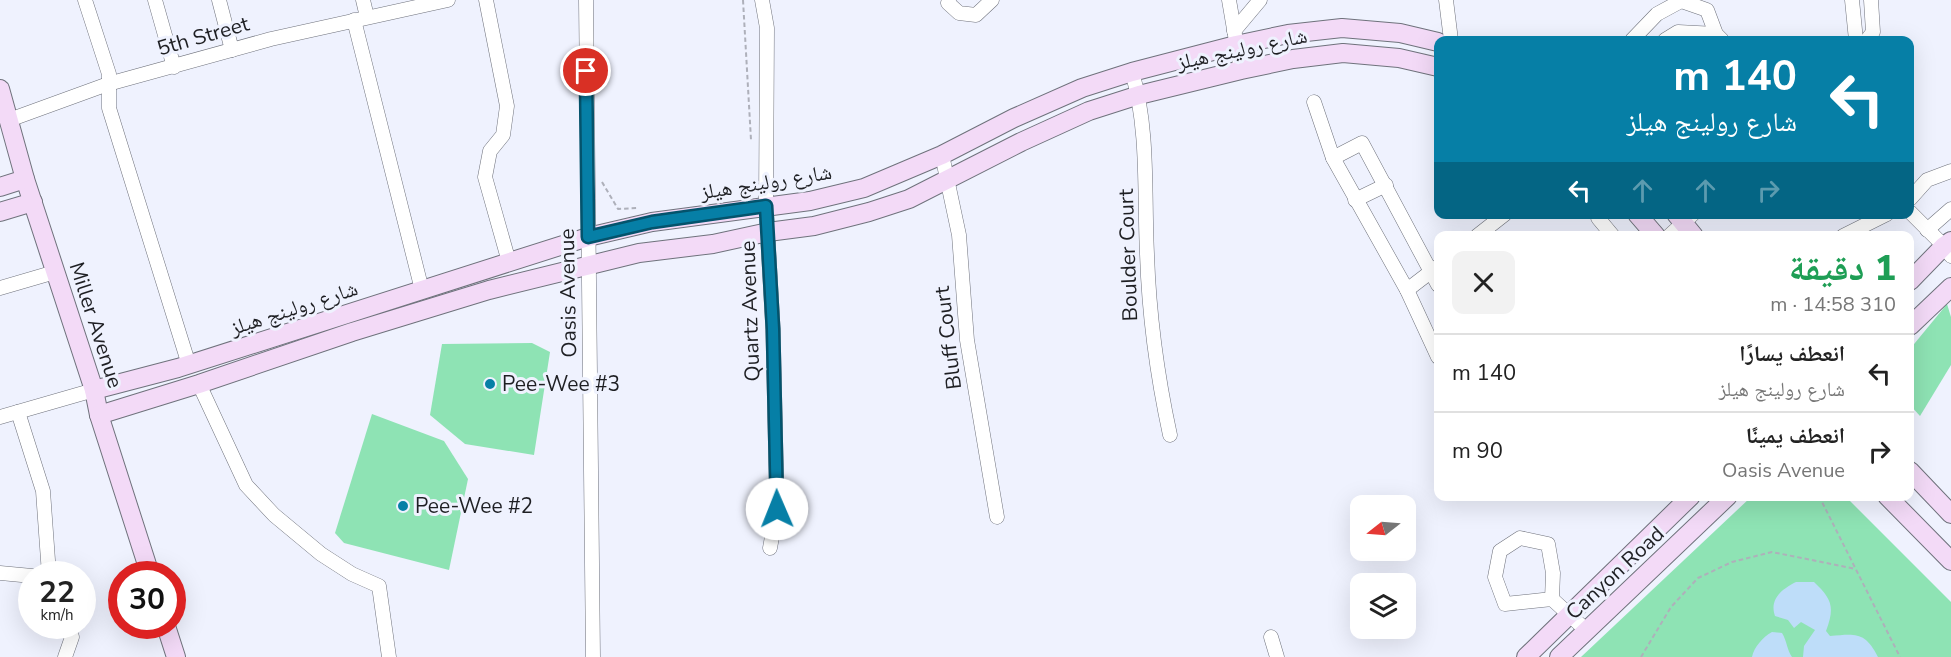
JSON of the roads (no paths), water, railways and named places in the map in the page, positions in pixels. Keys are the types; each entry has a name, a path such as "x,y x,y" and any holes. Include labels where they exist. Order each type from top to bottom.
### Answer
{"main road":[{"name":"شارع رولينج هيلز","path":"94,390 189,365 588,237 652,222 810,201 864,188 942,155 1082,88 1235,38 1342,28 1401,33 1434,41"},
{"name":"شارع رولينج هيلز","path":"99,415 478,293 639,253 713,244 768,232 814,226 869,212 909,199 1089,111 1139,96 1293,59 1343,53 1399,58 1434,66"},
{"name":"Miller Avenue","path":"0,89 25,179 94,390 99,415 146,561"},
{"path":"0,187 25,179"},
{"path":"0,212 33,202"},
{"path":"1641,219 1652,231"},
{"path":"1914,278 1949,248"},
{"path":"1914,322 1951,286"},
{"path":"1914,475 1951,514"},
{"name":"Canyon Road","path":"1526,657 1686,501"},
{"name":"Canyon Road","path":"1558,657 1723,501"},
{"path":"1892,501 1951,561"},
{"path":"170,639 176,657"}],"street":[{"path":"85,0 109,74 109,108 189,365"},
{"path":"155,0 174,67"},
{"path":"219,0 232,50"},
{"path":"363,0 361,19 422,291"},
{"name":"5th Street","path":"9,120 108,84 271,39 423,3 448,0"},
{"path":"486,0 507,106 503,135 490,152 485,177 509,262"},
{"name":"Oasis Avenue","path":"586,0 593,657"},
{"name":"Quartz Avenue","path":"762,0 767,28 766,206 773,329 777,509 770,548"},
{"path":"949,0 948,3 959,13 976,15 992,0"},
{"path":"1229,0 1241,70"},
{"path":"1235,38 1260,0"},
{"path":"1446,0 1450,36"},
{"path":"1852,0 1856,36"},
{"path":"1870,36 1873,32 1871,0"},
{"path":"1636,36 1657,14 1681,1 1707,10 1719,36"},
{"path":"1672,36 1678,32 1711,36"},
{"name":"Boulder Court","path":"1132,72 1139,96 1146,170 1146,253 1150,321 1170,435"},
{"path":"1314,102 1333,158 1407,290 1434,348"},
{"path":"1333,158 1362,143 1434,266"},
{"name":"Bluff Court","path":"942,155 959,234 967,340 997,517"},
{"path":"1914,195 1928,180 1951,171"},
{"path":"1355,200 1386,185"},
{"path":"1927,230 1951,209"},
{"path":"1914,216 1949,248"},
{"path":"1483,231 1498,219"},
{"path":"1599,219 1609,231"},
{"path":"1863,231 1880,219"},
{"path":"1407,290 1434,269"},
{"path":"0,288 55,272"},
{"path":"200,384 246,485 274,515 321,554 351,574 379,586 389,657"},
{"path":"0,417 94,390"},
{"path":"18,412 43,491 48,561"},
{"path":"1552,599 1505,604 1495,577 1500,551 1520,538 1548,544 1553,573 1552,599 1586,630"},
{"path":"0,573 18,575"},
{"path":"1271,637 1277,657"},
{"path":"65,657 71,639"}],"water":[{"path":"1796,582 1814,582 1825,593 1831,609 1826,631 1830,636 1853,635 1864,638 1878,657 1803,657 1804,646 1815,630 1801,622 1794,628 1788,620 1775,616 1774,610 1778,595"},
{"path":"1772,632 1782,633 1792,657 1752,657 1759,643"}],"place":[{"name":"Pee-Wee #3","path":"490,384"},
{"name":"Pee-Wee #2","path":"403,506"}]}
